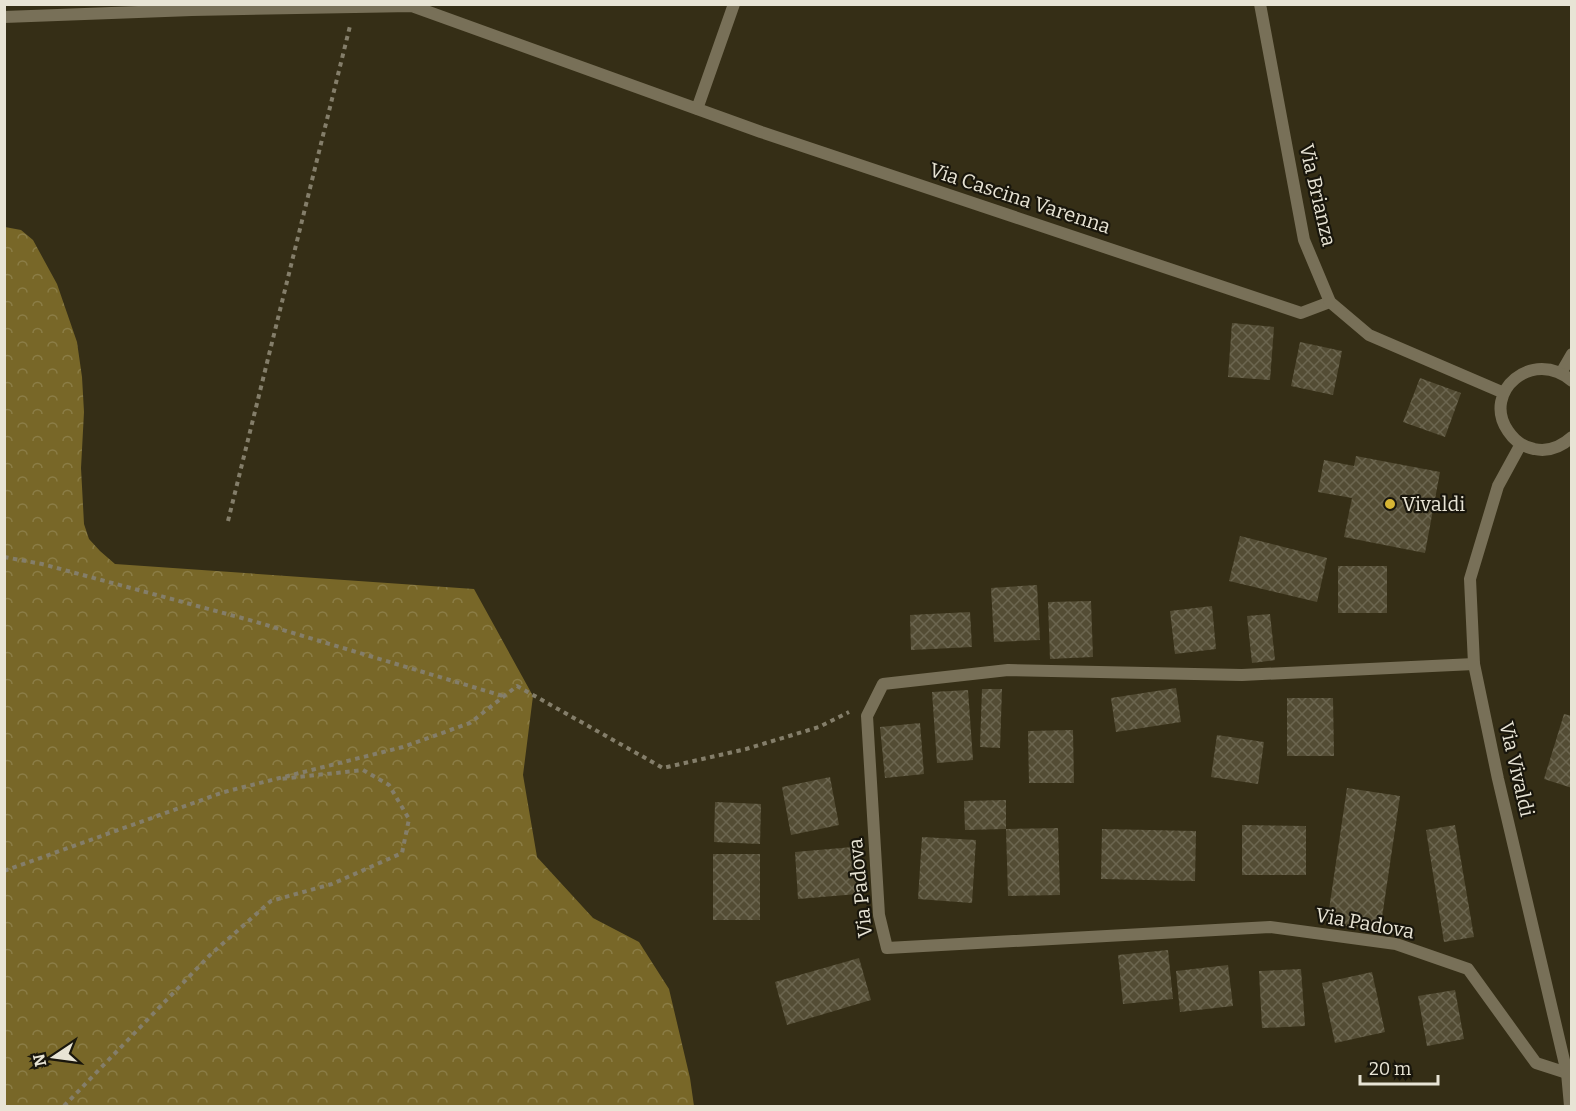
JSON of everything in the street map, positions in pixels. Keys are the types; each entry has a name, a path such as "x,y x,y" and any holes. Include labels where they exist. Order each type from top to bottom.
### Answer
{"street":[{"path":"697,109 735,4"},
{"name":"Via Brianza","path":"1260,4 1305,240 1330,302 1369,335 1504,393"},
{"name":"Via Cascina Varenna","path":"4,17 192,10 412,6 761,132 1301,313 1330,302"},
{"path":"1572,354 1567,377 1551,369 1529,370 1510,383 1501,404 1505,427 1512,437 1531,449 1551,449 1562,445 1572,437"},
{"name":"Via Vivaldi","path":"1521,444 1498,486 1470,579 1474,664 1567,1073 1570,1107"},
{"path":"875,699 883,684 1008,670 1242,675 1474,664"},
{"name":"Via Padova","path":"875,699 867,716 879,915 887,948 1270,927 1396,944 1468,969 1536,1063 1567,1073"}],"path":[{"path":"228,521 354,7"},
{"path":"4,557 42,564 242,618 504,697"},
{"path":"4,871 224,792 414,743 470,723 517,686 663,768 746,749 819,727 875,699"},
{"path":"64,1107 210,955 271,901 332,884 402,853 409,819 389,785 363,770 264,781"}],"green space":[{"path":"5,227 21,230 33,240 57,284 77,342 84,412 81,468 84,524 89,539 115,564 474,589 533,696 523,775 537,857 593,918 639,942 669,989 690,1078 694,1106 5,1106"}],"building":[{"path":"1232,323 1274,327 1270,380 1228,377"},
{"path":"1300,342 1342,351 1333,395 1291,386"},
{"path":"1420,378 1461,393 1445,437 1403,422"},
{"path":"1356,456 1440,472 1425,553 1344,537 1352,498 1318,492 1324,460 1354,466"},
{"path":"1240,536 1327,558 1317,602 1229,581"},
{"path":"1338,566 1387,566 1387,613 1338,613"},
{"path":"1037,585 1040,640 994,642 991,588"},
{"path":"1091,601 1093,657 1050,659 1048,602"},
{"path":"1212,606 1216,649 1175,654 1170,611"},
{"path":"970,612 972,647 911,650 910,615"},
{"path":"1270,614 1275,660 1252,663 1247,616"},
{"path":"1176,688 1181,722 1116,732 1111,698"},
{"path":"982,689 1002,689 1000,748 980,747"},
{"path":"968,690 973,760 937,763 932,692"},
{"path":"1287,698 1333,698 1334,756 1287,756"},
{"path":"1564,714 1572,716 1572,788 1544,779"},
{"path":"920,723 924,774 885,778 880,727"},
{"path":"1073,730 1074,783 1029,783 1028,731"},
{"path":"1217,735 1264,742 1258,784 1211,777"},
{"path":"830,777 839,825 791,835 782,787"},
{"path":"1347,788 1400,796 1380,931 1327,923"},
{"path":"1006,800 1006,829 965,830 964,801"},
{"path":"715,802 761,804 760,844 714,842"},
{"path":"1242,825 1306,826 1306,875 1242,875"},
{"path":"1455,825 1474,937 1444,942 1426,830"},
{"path":"1058,828 1060,895 1008,896 1006,829"},
{"path":"1102,829 1196,831 1195,881 1101,879"},
{"path":"922,837 976,840 972,903 918,899"},
{"path":"853,847 857,894 798,899 795,852"},
{"path":"713,854 760,854 760,920 713,920"},
{"path":"1168,950 1173,999 1123,1004 1118,955"},
{"path":"859,958 871,1000 787,1025 775,982"},
{"path":"1228,965 1233,1006 1180,1012 1176,971"},
{"path":"1301,969 1305,1026 1262,1028 1259,971"},
{"path":"1372,972 1385,1032 1335,1043 1322,983"},
{"path":"1455,990 1464,1039 1427,1046 1418,996"}],"place":[{"name":"Vivaldi","path":"1390,504"}]}
